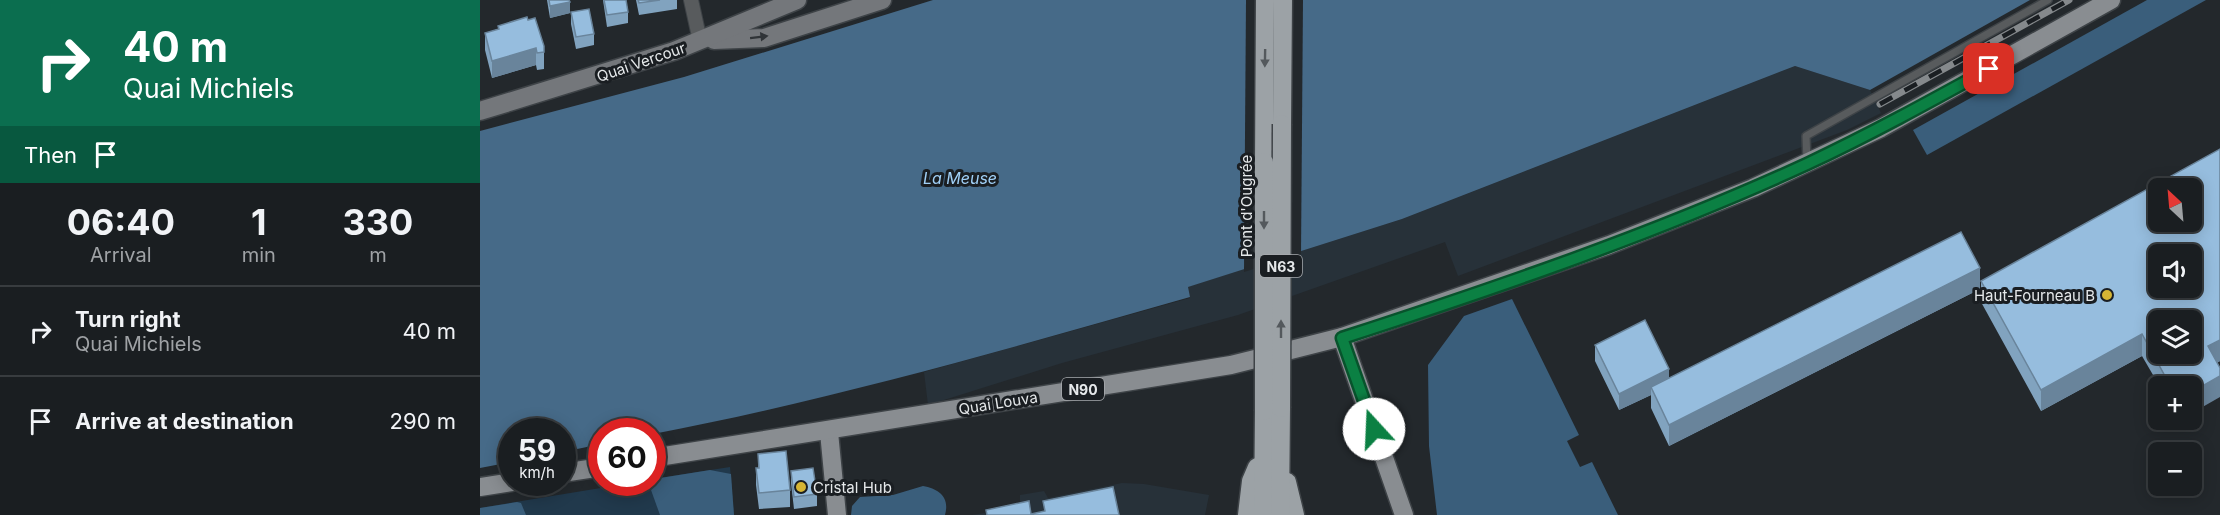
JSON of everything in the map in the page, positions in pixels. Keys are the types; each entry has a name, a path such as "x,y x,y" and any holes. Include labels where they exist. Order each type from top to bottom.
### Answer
{"highway":[{"name":"Pont d'Ougrée","path":"1265,0 1273,410"},
{"name":"N63","path":"1263,515 1273,410 1283,0"},
{"name":"N63","path":"1271,449 1280,515"},
{"path":"1247,515 1251,481 1271,449"},
{"path":"1271,449 1294,515"}],"main road":[{"name":"Quai Vercour","path":"480,111 558,89 700,41 797,0"},
{"path":"700,41 764,38 882,0"},
{"name":"N90","path":"1342,338 1609,245 1807,164 1918,108 2111,0"},
{"path":"1342,338 1404,515"},
{"name":"Quai Louva","path":"666,456 829,432 1231,365 1342,338"},
{"path":"829,432 837,515"},
{"path":"480,487 498,484"}],"street":[{"path":"691,0 700,41"}],"lane":[{"path":"1807,164 1806,136 2048,0"}],"shaded area":[{"path":"2147,0 2206,0 1927,155 1913,130"},
{"path":"1795,66 1870,90 1881,113 1847,130 1458,276 1445,242 1238,315 1062,363 928,405 924,372 1190,298 1187,287 1402,219"},
{"path":"1512,299 1579,435 1567,441 1580,467 1592,462 1618,515 1437,515 1429,446 1428,365 1464,316"},
{"path":"730,467 734,515 480,515 480,508 552,496 576,496 576,492 588,490 588,496 666,496 666,477"},
{"path":"710,470 731,474 734,515 660,515 653,496 666,496 666,477"},
{"path":"1122,483 1144,484 1209,495 1205,515 972,515 1020,507 1020,495 1044,491 1048,498"},
{"path":"923,486 934,489 942,495 946,503 945,515 851,515 852,506 860,497 893,495"},
{"path":"521,503 526,515 480,515 480,508"}],"water":[{"name":"La Meuse","path":"933,0 2030,0 1870,90 1795,66 1402,219 1188,287 1190,297 990,354 789,405 666,431 666,418 588,418 588,447 576,449 576,418 498,418 498,465 480,468 480,131 684,77"}],"pier":[{"path":"1246,0 1303,0 1301,254 1244,272"}],"building":[{"path":"549,0 569,0 570,2 550,6"},
{"path":"604,0 626,0 628,12 607,15"},
{"path":"638,0 660,0 639,3"},
{"path":"589,9 594,34 576,37 571,12"},
{"path":"527,17 528,20 535,18 544,52 537,53 536,48 492,61 485,33 499,29 498,26"},
{"name":"Haut-Fourneau B","path":"2220,149 2220,340 2208,346 2220,368 2220,376 2202,386 2202,376 2165,376 2158,364 2202,364 2202,310 2148,310 2148,345 2142,334 2041,390 1981,281 2148,189 2148,232 2202,232 2202,178 2167,178"},
{"path":"1961,232 1980,268 1669,425 1651,387"},
{"path":"1645,320 1669,369 1619,394 1595,345"},
{"path":"786,451 790,490 759,493 756,468 759,468 758,454"},
{"path":"813,468 817,494 794,497 791,471"},
{"path":"1113,487 1119,515 987,515 986,510 1029,501 1031,514 1045,511 1043,501"}],"railway":[{"path":"1880,104 2069,0"}],"place":[{"name":"Haut-Fourneau B","path":"2107,295"},
{"name":"Cristal Hub","path":"801,487"}],"route":[{"path":"1374,429 1342,338 1474,294 1609,245 1753,188 1881,128 1989,69"}]}
